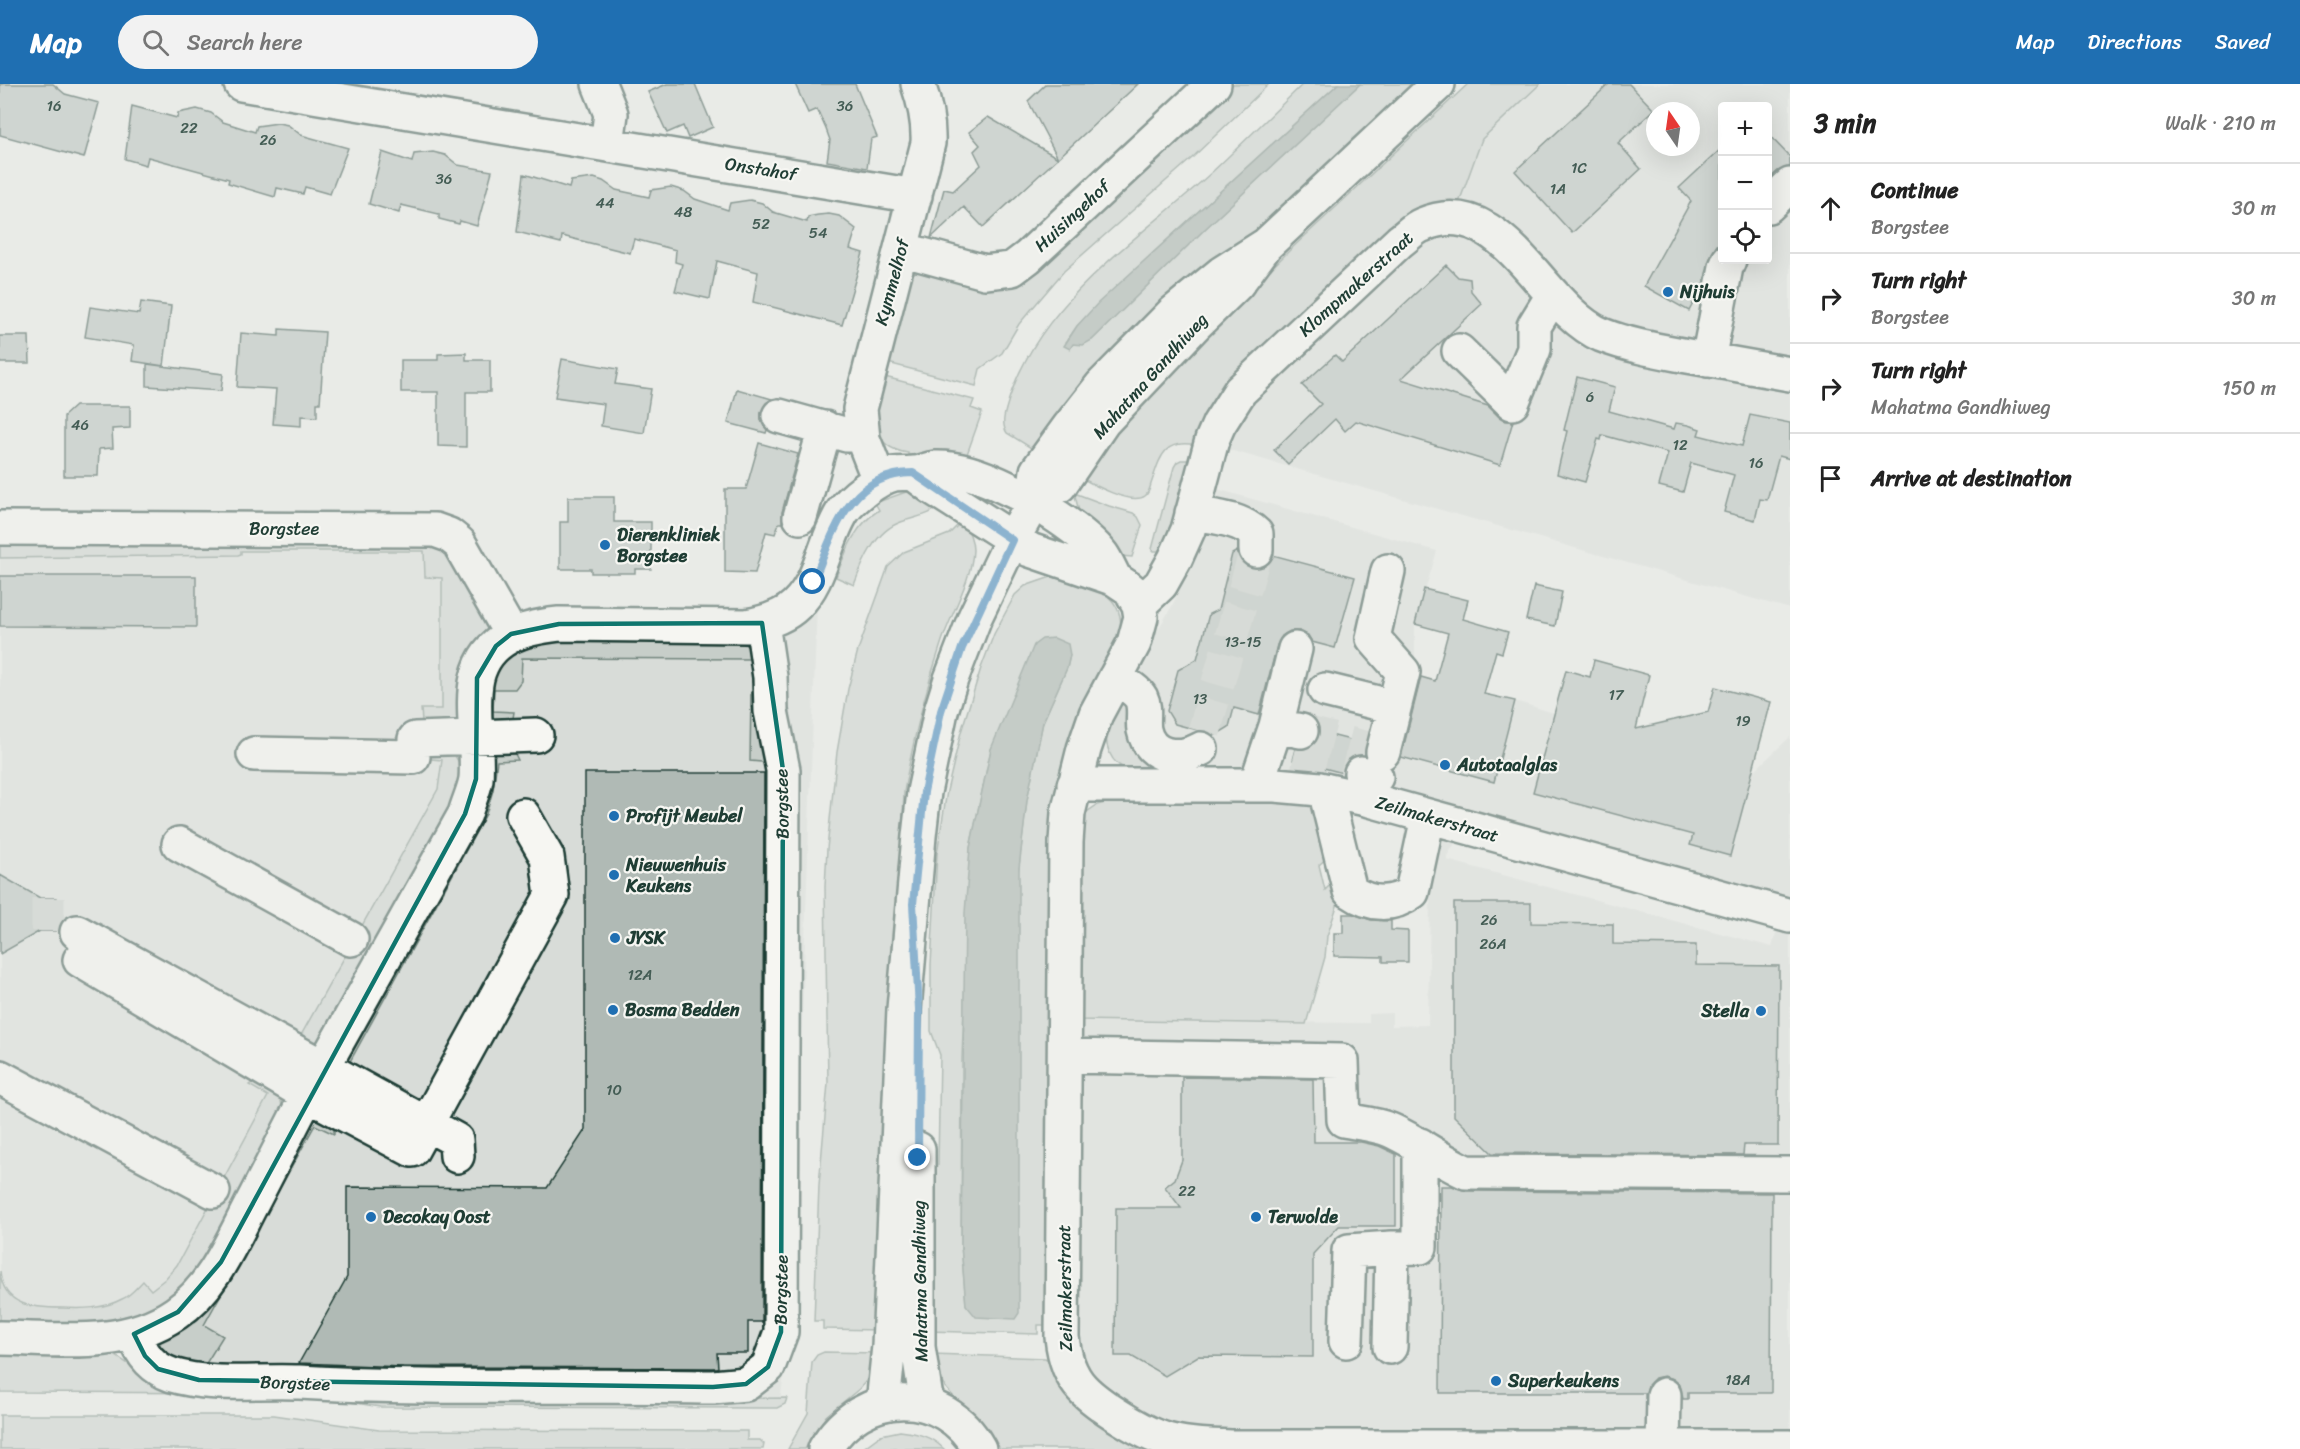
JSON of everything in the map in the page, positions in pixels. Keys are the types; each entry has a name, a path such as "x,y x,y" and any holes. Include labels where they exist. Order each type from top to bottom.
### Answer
{"street":[{"name":"Onstahof","path":"240,84 355,93 606,144 915,196"},
{"path":"598,84 611,114 606,144"},
{"name":"Kymmelhof","path":"879,480 863,440 860,409 928,143 929,128 925,103 918,84"},
{"name":"Huisingehof","path":"901,249 985,272 1012,269 1024,261 1214,84"},
{"name":"Mahatma Gandhiweg","path":"884,1404 889,1346 904,1009 924,792 941,711 962,648 1012,540 1033,503 1060,485 1102,422 1237,284 1266,245 1438,84"},
{"path":"1772,201 1790,185"},
{"name":"Klompmakerstraat","path":"1139,605 1161,584 1182,544 1212,440 1219,424 1240,391 1400,241 1420,226 1442,218 1466,221 1490,230 1510,247 1575,318 1601,334 1645,348 1790,374"},
{"path":"1708,360 1727,264"},
{"path":"1459,351 1512,403 1534,348 1534,326 1553,295"},
{"path":"779,416 863,440"},
{"path":"800,518 825,428"},
{"path":"0,1338 103,1339 134,1334 178,1312 221,1262 308,1095 465,814 476,778 477,678 485,661 496,646 511,634 531,627 559,624 747,626 783,615 805,596 843,511 855,497 879,480 896,474 933,468 955,470 998,483 1033,503 1082,537 1102,555 1115,579"},
{"path":"913,473 1030,550 1115,579 1130,589 1139,605"},
{"path":"1192,513 1249,526 1256,534 1256,550"},
{"name":"Borgstee","path":"0,528 435,530 459,543 511,634"},
{"path":"1372,770 1394,707 1403,672 1373,638 1388,571"},
{"name":"Zeilmakerstraat","path":"1139,605 1141,616 1134,643 1096,714 1074,785 1068,813 1063,1350 1070,1370 1082,1388 1120,1417 1156,1437 1208,1446 1790,1447"},
{"name":"Borgstee","path":"134,1334 144,1356 158,1369 199,1380 345,1385 713,1387 746,1384 768,1367 781,1332 783,770 771,711 770,677 762,623"},
{"path":"1279,751 1295,649"},
{"path":"1114,678 1140,697 1144,707 1144,730 1154,748 1168,756 1186,755 1202,740 1209,785"},
{"path":"1325,690 1394,707"},
{"path":"254,754 414,748 476,736 536,735"},
{"name":"Zeilmakerstraat","path":"1074,785 1209,785 1279,751 1325,790 1372,770 1428,817 1790,916"},
{"path":"1325,790 1350,891 1359,897 1373,901 1386,904 1401,900 1412,892 1428,817"},
{"path":"457,1156 456,1140 427,1124 325,1066 78,946 308,1095 412,1150 427,1124 552,895 547,857 523,815"},
{"path":"179,844 351,939"},
{"name":"Mahatma Gandhiweg","path":"913,904 919,1009 918,1347 927,1405"},
{"path":"1065,1056 1342,1061 1344,1120 1388,1129 1466,1172 1790,1174"},
{"path":"0,1077 213,1191"},
{"path":"1346,1341 1349,1251 1419,1247 1420,1145"},
{"path":"1390,1347 1392,1248"},
{"path":"1663,1447 1664,1395"},
{"path":"825,1449 834,1435 856,1415 884,1404 905,1401 927,1405 951,1417 971,1435 979,1449"}],"highlighted area":[{"path":"762,623 783,770 781,1332 768,1367 746,1384 713,1387 199,1380 158,1369 145,1356 134,1334 178,1312 221,1262 465,814 476,779 477,678 496,646 511,634 559,624"}],"shaded area":[{"path":"1231,84 1269,84 1192,158 1064,271 1019,324 1002,353 980,369 976,386 884,362 907,279 919,269 1050,251"},
{"path":"1303,84 1338,84 1155,251 1077,326 1066,342 1073,344 1092,340 1206,228 1360,84 1414,84 1036,451 1007,433 1004,425 1005,412 1024,364 1044,331 1068,302 1123,248 1211,173"},
{"path":"1338,84 1360,84 1206,228 1092,340 1083,345 1073,344 1070,349 1064,346 1077,326 1098,303"},
{"path":"1468,84 1540,84 1482,139 1460,200 1454,207 1196,445 1176,444 1164,452 1145,496 1131,498 1122,496 1102,489 1080,477 1080,468 1206,333 1292,248"},
{"path":"1509,84 1790,84 1790,609 1226,449 1181,421"},
{"path":"881,376 974,400 971,408 982,412 966,457 908,455 884,443 878,434 875,413"},
{"path":"1181,460 1190,460 1180,508 1165,542 1158,551 1154,551 1152,549 1174,467"},
{"path":"1213,488 1437,551 1415,624 1415,675 1515,701 1672,750 1753,772 1790,737 1790,898 1342,779 1121,766 1110,755 1107,738 1125,685 1172,606 1194,557"},
{"path":"906,492 918,493 944,503 928,513 901,522 884,532 871,548 854,585 836,577 857,531 870,516 879,510 875,503"},
{"path":"1077,494 1133,513 1138,517 1142,525 1132,557 1120,556 1080,515 1075,496"},
{"path":"963,520 972,542 972,561 930,678 915,735 904,792 881,1330 823,1329 823,1321 814,1321 819,1185 828,1083 825,887 837,752 848,689 858,650 888,567 904,552 949,534"},
{"path":"451,530 522,614 817,604 791,1331 779,1407 369,1405 260,1393 144,1391 112,1328 0,1329 0,543"},
{"path":"0,543 432,543 452,555 488,618 488,631 461,717 456,724 427,726 422,721 421,709 442,709 442,578 425,577 424,551 241,551 238,555 0,558"},
{"path":"1051,577 1080,582 1093,587 1114,602 1121,627 1114,651 1086,703 1049,1325 1038,1325 1038,1334 927,1331 929,1171 938,1165 940,1055 931,1031 931,965 937,854 947,791 961,732 981,668 994,634 1015,595 1025,586","holes":["1070,655 1067,668 1043,722 1027,800 966,1305 961,1245 962,1058 970,848 991,749"]},
{"path":"1054,638 1068,644 1070,655 1067,668 1043,722 1027,800 1019,868 1019,1313 1015,1319 976,1317 966,1305 961,1245 965,913 970,848 991,749 1034,645 1042,639"},
{"path":"535,640 738,640 750,648 753,653 758,683 752,682 752,659 522,658 521,681 515,689 494,689 493,711 514,712 513,718 505,721 492,718 491,695 499,666 509,655"},
{"path":"759,691 773,763 750,761 751,692"},
{"path":"1120,693 1197,772 1144,771 1128,769 1117,763 1110,753 1106,734"},
{"path":"442,748 455,756 462,767 454,803 316,1052 295,1046 438,789 442,760 419,758"},
{"path":"504,750 515,754 518,760 497,761 493,790 486,814 347,1067 340,1064 490,757"},
{"path":"1117,800 1263,801 1312,804 1334,851 1319,865 1325,890 1340,875 1344,885 1327,936 1325,957 1306,1024 1079,1020 1079,841 1084,814 1097,805"},
{"path":"1431,833 1457,840 1447,860 1772,947 1778,926 1790,932 1790,1430 1189,1431 1137,1412 1093,1380 1078,1348 1079,1020 1369,1023 1369,1014 1392,1013 1392,1026 1428,1025"},
{"path":"255,1081 276,1093 281,1102 282,1116 196,1269 182,1288 165,1304 121,1323 0,1325 0,1271 2,1283 14,1299 31,1306 52,1308 108,1305 128,1296 143,1281 151,1290 165,1279 177,1265 268,1096 249,1085"},
{"path":"318,1117 334,1126 334,1134 315,1125 204,1325 223,1336 202,1370 188,1369 159,1351 160,1339 312,1118"},
{"path":"0,1351 110,1352 139,1371 282,1393 0,1392"},
{"path":"824,1352 877,1353 866,1381 826,1416 805,1449 788,1449 808,1413 812,1362 817,1355"},
{"path":"932,1354 1045,1358 1050,1361 1073,1403 1106,1429 1142,1449 1000,1449 976,1414 945,1387"},
{"path":"302,1394 620,1399 787,1398 785,1404 777,1408 380,1407"},
{"path":"0,1415 274,1415 379,1430 747,1431 747,1440 760,1440 764,1444 763,1449 0,1449"},
{"path":"900,1431 924,1436 944,1449 862,1449 881,1435"}],"building":[{"path":"0,84 53,84 65,94 99,103 84,158 0,135"},
{"path":"667,84 695,84 713,127 688,138 683,126 667,133 648,92"},
{"path":"795,84 855,84 877,137 871,139 867,168 827,161 830,140 826,129 817,109 808,113"},
{"path":"1046,84 1138,84 1058,158 1028,101"},
{"path":"1609,84 1629,84 1646,102 1646,117 1618,143 1641,169 1572,233 1515,171"},
{"path":"132,106 177,118 178,113 197,109 211,113 223,122 255,132 257,126 278,123 288,125 301,135 348,148 330,194 305,187 303,194 277,188 275,197 228,183 229,179 148,157 146,165 125,159"},
{"path":"988,117 1058,158 983,227 964,207 931,238 944,189 953,191 981,165 974,151 980,145 969,132"},
{"path":"1772,138 1790,157 1790,167 1778,171 1772,176"},
{"path":"382,152 412,162 414,154 433,152 445,155 458,165 492,171 477,226 460,221 459,224 439,219 439,214 401,205 399,213 369,204"},
{"path":"1718,152 1718,245 1712,253 1703,285 1689,311 1644,286 1691,201 1679,188"},
{"path":"524,174 569,188 571,181 594,178 616,190 649,197 651,190 671,187 684,191 695,199 728,210 730,203 750,200 762,203 773,212 807,222 808,217 818,215 839,216 856,229 850,249 863,253 842,325 753,302 758,272 717,261 710,299 675,291 682,264 675,262 676,250 634,239 630,253 562,236 561,243 517,232"},
{"path":"1446,265 1458,277 1470,279 1471,291 1482,304 1401,379 1488,406 1499,417 1506,421 1513,421 1500,465 1356,421 1345,431 1335,419 1288,464 1274,450 1321,404 1302,385 1335,355 1342,362"},
{"path":"141,302 171,306 164,366 132,361 134,345 85,337 90,307 139,314"},
{"path":"279,329 325,332 317,417 301,416 301,426 273,424 276,389 237,387 241,333 279,336"},
{"path":"0,336 29,336 30,363 0,363"},
{"path":"466,353 466,360 490,360 490,392 466,392 466,447 438,446 438,392 401,392 401,360 438,360 438,354"},
{"path":"562,359 618,369 615,384 651,389 644,433 601,426 604,404 555,397"},
{"path":"147,364 223,374 221,391 147,386"},
{"path":"1577,377 1615,387 1609,411 1674,429 1676,423 1688,425 1700,429 1698,435 1742,446 1750,415 1790,423 1790,459 1779,456 1767,500 1760,499 1755,520 1724,512 1734,475 1691,463 1683,492 1659,486 1668,453 1602,435 1601,440 1598,439 1585,482 1557,474 1567,431 1564,430"},
{"path":"737,389 772,399 766,403 761,412 761,420 767,430 766,433 728,423"},
{"path":"75,406 130,406 130,428 112,429 113,448 99,449 98,476 64,476 64,416"},
{"path":"759,443 798,454 782,512 782,523 779,523 775,534 766,532 755,573 725,572 725,489 746,489"},
{"name":"Dierenkliniek Borgstee","path":"568,497 614,497 614,522 651,522 651,569 635,569 635,573 591,573 591,569 560,569 560,522 568,522"},
{"path":"1237,551 1240,560 1246,566 1255,569 1266,566 1273,555 1355,577 1335,648 1312,642 1308,635 1299,631 1290,631 1282,636 1277,645 1259,715 1234,708 1229,727 1216,735 1175,724 1167,711 1178,670 1197,659 1209,614 1218,610 1232,554"},
{"path":"0,576 196,576 196,627 0,626"},
{"path":"1534,586 1562,592 1555,626 1526,620"},
{"path":"1424,589 1468,600 1463,619 1508,632 1502,653 1496,651 1484,694 1515,701 1494,782 1401,757 1421,677 1435,681 1448,633 1415,624"},
{"path":"1594,660 1649,675 1636,729 1708,712 1715,687 1771,702 1730,856 1690,845 1693,835 1533,792 1566,670 1590,677"},
{"path":"1319,732 1366,744 1365,755 1356,755 1348,759 1343,773 1293,760 1296,749 1306,749 1315,744"},
{"path":"585,773 764,773 762,1322 748,1322 748,1353 717,1353 718,1368 403,1367 299,1363 347,1277 347,1187 547,1188 585,1130"},
{"path":"0,875 40,898 56,898 56,931 40,931 0,954"},
{"path":"1454,903 1531,903 1531,923 1613,924 1613,944 1696,945 1696,965 1779,966 1778,1145 1744,1145 1743,1155 1492,1153 1454,1116"},
{"path":"1343,914 1353,914 1371,920 1391,921 1391,930 1408,931 1408,962 1383,962 1383,957 1334,956 1334,933 1343,933"},
{"name":"Terwolde","path":"1182,1077 1313,1079 1314,1142 1361,1142 1379,1146 1396,1154 1396,1226 1339,1226 1313,1254 1313,1357 1198,1356 1165,1376 1131,1356 1115,1356 1116,1208 1181,1208 1165,1187 1175,1179 1182,1160"},
{"path":"1441,1186 1452,1186 1466,1191 1772,1193 1771,1393 1688,1393 1688,1399 1683,1399 1680,1385 1664,1376 1655,1378 1648,1385 1645,1399 1645,1393 1440,1393"}],"tunnel":[{"path":"1204,732 1256,550"},
{"path":"1301,731 1368,748"},
{"path":"1294,756 1361,773"},
{"path":"48,898 48,931"}],"place":[{"name":"Nijhuis","path":"1668,292"},
{"name":"Dierenkliniek Borgstee","path":"605,545"},
{"name":"Autotaalglas","path":"1445,765"},
{"name":"Profijt Meubel","path":"614,816"},
{"name":"Nieuwenhuis Keukens","path":"614,875"},
{"name":"JYSK","path":"615,938"},
{"name":"Bosma Bedden","path":"613,1010"},
{"name":"Stella","path":"1761,1011"},
{"name":"Decokay Oost","path":"371,1217"},
{"name":"Terwolde","path":"1256,1217"},
{"name":"Superkeukens","path":"1496,1381"}],"route":[{"path":"813,582 843,511 855,497 879,480 896,474 913,473 1012,540 975,617 951,679 941,711 924,792 913,904 919,1009 918,1158"}]}
